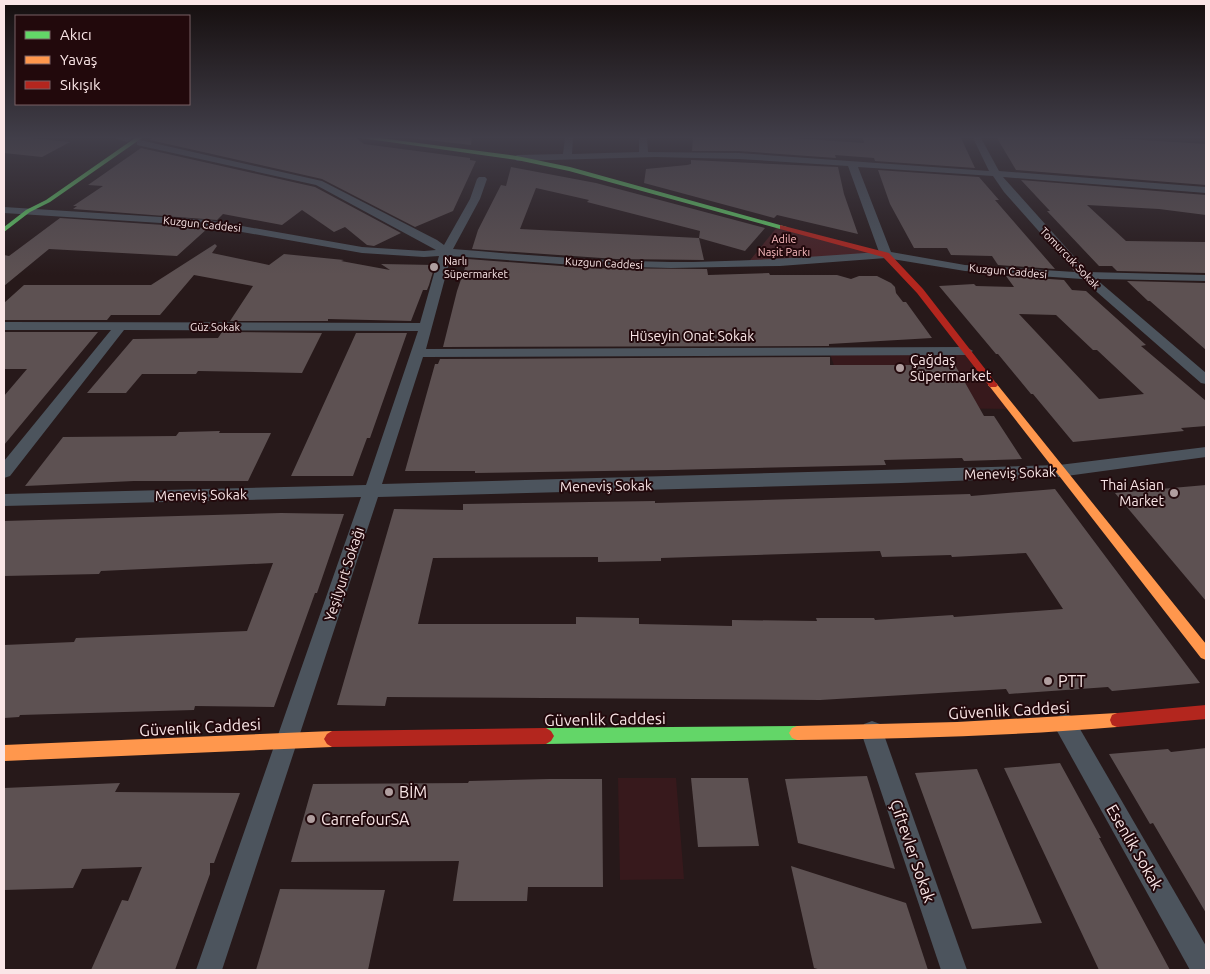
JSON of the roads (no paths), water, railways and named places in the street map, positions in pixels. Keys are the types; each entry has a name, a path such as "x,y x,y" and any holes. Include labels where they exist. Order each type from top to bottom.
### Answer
{"main road":[{"path":"28,211 36,201 63,183"},
{"path":"4,230 28,211 48,201 73,183"},
{"path":"622,183 886,255 920,292 1059,471 1206,654"},
{"name":"Güvenlik Caddesi","path":"4,753 288,740 872,732 1065,724 1206,712"}],"street":[{"path":"320,183 432,242 446,252"},
{"name":"Yeşilyurt Sokağı","path":"209,970 418,353 446,252 475,199 480,183"},
{"path":"859,183 886,255"},
{"name":"Tomurcuk Sokak","path":"1003,183 1025,211 1085,276 1206,380"},
{"path":"1125,183 1206,190"},
{"name":"Kuzgun Caddesi","path":"4,210 223,225 370,251 424,254 446,252 588,263 671,265 813,261 886,255 965,268 1085,276 1206,278"},
{"name":"Güz Sokak","path":"4,326 426,327"},
{"path":"4,472 120,327"},
{"name":"Hüseyin Onat Sokak","path":"418,353 966,351"},
{"name":"Meneviş Sokak","path":"4,500 713,483 1059,471 1206,452"},
{"name":"Esenlik Sokak","path":"1065,724 1205,970"},
{"name":"Çiftevler Sokak","path":"872,732 954,970"}],"place":[{"name":"Narlı Süpermarket","path":"434,267"},
{"name":"Çağdaş Süpermarket","path":"900,368"},
{"name":"Thai Asian Market","path":"1174,493"},
{"name":"PTT","path":"1048,681"},
{"name":"BİM","path":"389,792"},
{"name":"CarrefourSA","path":"311,819"}],"park label":[{"name":"Adile Naşit Parkı","path":"784,245"}]}
